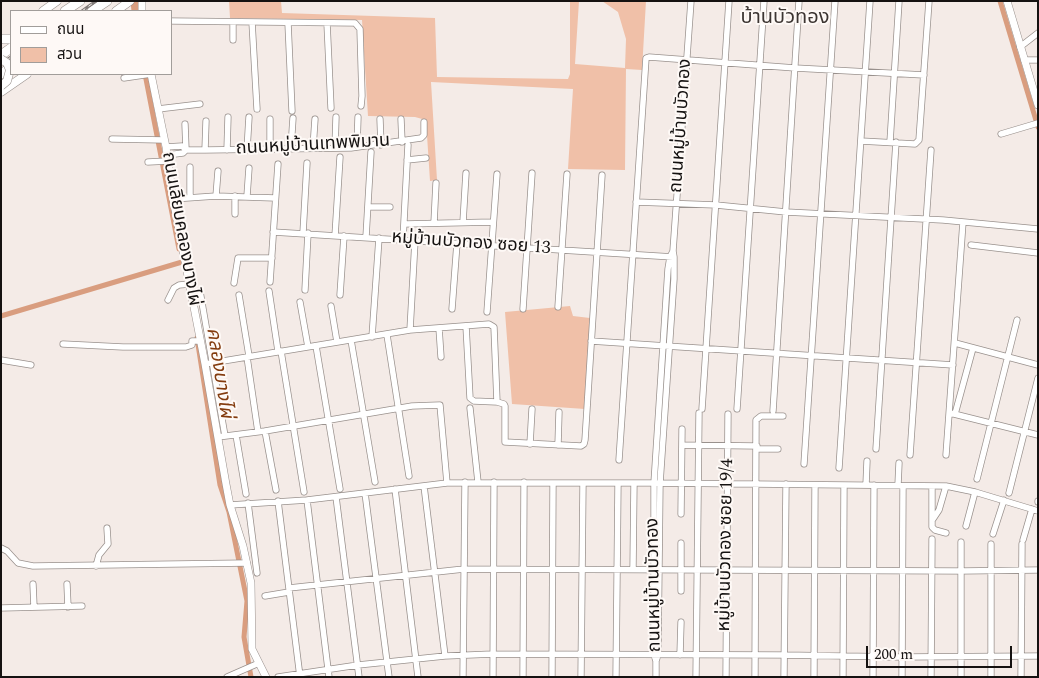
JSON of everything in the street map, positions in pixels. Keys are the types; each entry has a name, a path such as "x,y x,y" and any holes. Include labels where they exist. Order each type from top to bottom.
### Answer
{"highway":[{"path":"66,10 80,1"},
{"path":"94,10 107,1"}],"main road":[{"path":"44,10 57,1"},
{"path":"117,10 130,1"},
{"path":"1,57 7,63 10,70 7,81 1,86"},
{"path":"1,92 26,75"}],"street":[{"name":"ถนนหมู่บ้านบัวทอง","path":"656,677 657,483 690,1"},
{"path":"696,677 698,445 729,1"},
{"path":"737,409 764,1"},
{"path":"773,410 799,1"},
{"path":"804,464 835,1"},
{"path":"839,468 870,1"},
{"path":"876,449 891,218 899,1"},
{"path":"861,141 915,144 919,140 929,1"},
{"path":"1006,1 1038,105"},
{"path":"172,21 355,23 359,26 361,106"},
{"path":"233,22 234,40"},
{"path":"252,22 257,109"},
{"path":"288,23 292,111"},
{"path":"327,23 331,108"},
{"path":"1020,47 1038,33"},
{"path":"619,460 646,58 924,75"},
{"path":"1024,60 1038,60"},
{"path":"124,78 146,75"},
{"name":"ถนนเลียบคลองบางไผ่","path":"150,75 158,109 197,341 208,363 221,437 230,505 252,597 252,642 255,665 266,677"},
{"path":"158,109 200,104"},
{"path":"335,148 336,116"},
{"path":"227,150 228,117"},
{"path":"247,150 249,117"},
{"path":"357,147 358,117"},
{"path":"291,148 293,118"},
{"path":"270,119 270,149"},
{"path":"313,148 315,119"},
{"path":"380,119 381,145"},
{"path":"401,119 407,160 403,240"},
{"path":"205,150 206,121"},
{"name":"ถนนหมู่บ้านเทพพิมาน","path":"165,151 183,153 186,150 335,148 405,144 423,138 424,122"},
{"path":"185,124 186,150"},
{"path":"1001,134 1038,124"},
{"path":"112,139 154,140 165,151 157,162 148,162"},
{"path":"910,456 931,150"},
{"path":"366,237 371,152"},
{"path":"335,236 340,157"},
{"path":"407,160 426,158"},
{"path":"305,290 307,163"},
{"path":"270,282 278,164"},
{"path":"190,167 190,197"},
{"path":"247,196 249,168"},
{"path":"216,196 218,171"},
{"path":"463,222 466,173"},
{"path":"523,309 532,173"},
{"path":"487,312 497,174"},
{"path":"558,307 567,174"},
{"path":"466,326 470,398 474,401 497,402 506,406 505,442 581,446 584,444 602,175"},
{"path":"434,223 436,183"},
{"path":"173,199 216,196 275,198"},
{"path":"235,196 235,214"},
{"path":"636,202 716,205 786,212 962,222 1038,229"},
{"path":"368,206 390,207"},
{"path":"405,224 493,222"},
{"path":"946,455 952,413 953,365 962,222"},
{"name":"หมู่บ้านบัวทอง ซอย 13","path":"273,232 672,257"},
{"path":"340,295 344,236"},
{"path":"372,337 379,238"},
{"path":"410,330 415,241"},
{"path":"452,309 457,243"},
{"path":"971,245 1038,253"},
{"path":"234,283 238,258 272,258"},
{"path":"168,300 171,291 179,286 188,284"},
{"path":"200,291 208,363 410,330 489,324 494,327 497,402"},
{"path":"269,291 304,492"},
{"path":"240,295 248,356 262,432 276,490"},
{"path":"300,302 308,347"},
{"path":"331,306 337,342"},
{"path":"977,479 1016,320"},
{"path":"439,328 441,357"},
{"path":"387,335 409,476"},
{"path":"351,340 375,482"},
{"path":"63,344 123,347 186,347 191,346 192,341 197,341"},
{"path":"591,341 917,361 953,365"},
{"path":"955,343 1038,364"},
{"path":"316,346 340,489"},
{"path":"952,413 973,348"},
{"path":"1,360 31,365"},
{"path":"1009,493 1038,378"},
{"path":"221,437 262,432 399,408 440,405 447,483"},
{"path":"470,408 478,482"},
{"path":"530,444 532,409"},
{"path":"558,445 559,412"},
{"path":"952,413 1038,435"},
{"name":"หมู่บ้านบัวทอง ซอย 19/4","path":"726,677 728,414"},
{"path":"755,677 757,418 783,416"},
{"path":"681,514 682,429"},
{"path":"236,435 246,494"},
{"path":"682,445 728,445 778,449"},
{"path":"866,485 867,462"},
{"path":"899,462 903,570 902,677"},
{"path":"463,677 465,482"},
{"path":"230,505 307,500 465,482 946,486 975,492 1035,510 1022,542 1021,677"},
{"path":"493,677 494,482"},
{"path":"523,677 524,482"},
{"path":"552,482 552,677"},
{"path":"581,677 583,483"},
{"path":"616,677 618,483"},
{"path":"633,569 634,483"},
{"path":"784,677 786,484"},
{"path":"814,677 815,484"},
{"path":"843,677 844,485"},
{"path":"872,677 874,485"},
{"path":"424,486 445,656"},
{"path":"932,486 933,529 946,534"},
{"path":"933,519 939,510 946,486"},
{"path":"394,489 418,677"},
{"path":"966,526 975,492"},
{"path":"365,493 389,677"},
{"path":"336,497 359,677"},
{"path":"307,500 329,677"},
{"path":"993,534 1004,500"},
{"path":"278,501 300,675"},
{"path":"248,504 257,573"},
{"path":"96,566 99,555 108,544 107,528"},
{"path":"931,677 932,539"},
{"path":"961,677 962,542"},
{"path":"681,543 681,591"},
{"path":"991,544 991,677"},
{"path":"1,548 7,551 18,563 24,565 96,566 245,563"},
{"path":"265,596 318,584 464,568 1038,570"},
{"path":"33,584 34,607"},
{"path":"67,584 68,607"},
{"path":"1,608 82,606"},
{"path":"680,655 681,622"},
{"path":"278,677 358,665 445,656 494,654 656,657 680,655 1038,656"},
{"path":"227,677 255,665"}],"green space":[{"path":"229,1 281,1 282,13 435,18 437,77 568,79 570,74 570,1 579,1 575,64 625,68 626,39 618,12 602,1 646,1 642,70 626,69 625,170 568,169 573,89 431,82 437,180 430,181 426,120 415,117 368,116 362,20 230,18"},
{"path":"570,306 573,316 590,318 585,409 512,404 505,312"}],"waterway":[{"name":"คลองบางไผ่","path":"135,1 136,10"},
{"path":"1000,1 1038,127"},
{"name":"คลองบางไผ่","path":"145,75 179,249"},
{"path":"1,316 182,262"},
{"name":"คลองบางไผ่","path":"197,338 220,485 229,512 247,601 244,637 251,677"}],"railway":[{"path":"83,10 96,1"},
{"path":"1,64 10,58"}],"district":[{"name":"บ้านบัวทอง","path":"785,19"}]}
